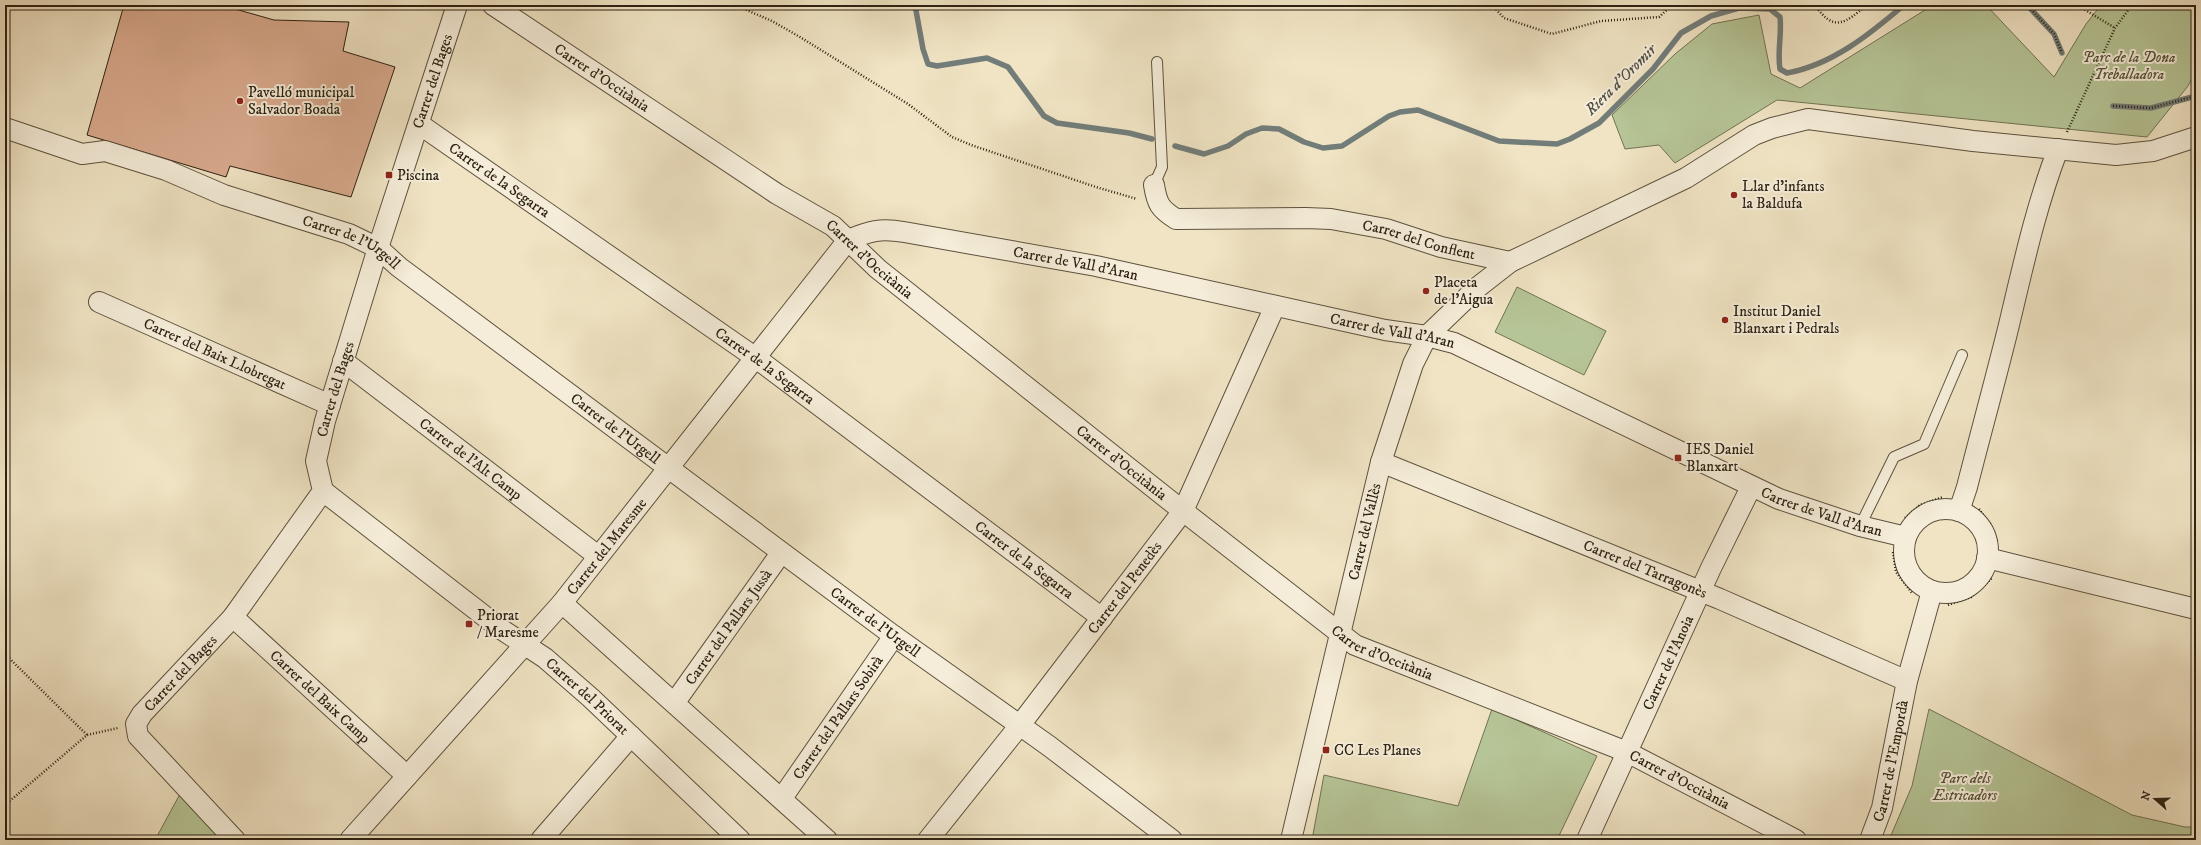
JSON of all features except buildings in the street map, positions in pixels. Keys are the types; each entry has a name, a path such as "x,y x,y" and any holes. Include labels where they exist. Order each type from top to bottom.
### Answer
{"street":[{"name":"Carrer del Bages","path":"136,724 142,714 204,650 233,617 323,491 316,461 330,405 378,248 420,124 457,5"},
{"name":"Carrer d'Occitània","path":"493,5 777,194 833,226 878,269 1183,511 1355,645 1627,752 1796,840"},
{"path":"1510,262 1686,178 1754,135 1772,128 1808,119 1973,141 2058,148 2116,155 2153,151 2196,137"},
{"name":"Carrer de la Segarra","path":"420,124 756,358 1102,618"},
{"name":"Carrer de l'Urgell","path":"5,128 82,154 105,151 166,170 224,195 350,234 378,248 399,267 781,552 894,636 1020,725 1172,840"},
{"path":"1959,511 1967,487 2005,342 2024,257 2043,190 2058,148"},
{"name":"Carrer del Conflent","path":"1156,194 1166,212 1176,219 1331,219 1386,229 1460,252 1510,262"},
{"name":"Carrer de Vall d'Aran","path":"848,240 872,230 885,229 904,232 1096,266 1385,330 1427,336 1454,343 1779,500 1860,526 1901,535"},
{"name":"Carrer del Maresme","path":"350,840 562,602 848,240"},
{"name":"Carrer del Vallès","path":"1291,840 1381,462 1412,364 1427,336 1478,287 1510,262"},
{"name":"Carrer del Baix Llobregat","path":"100,302 330,405"},
{"name":"Carrer del Penedès","path":"932,839 1183,511 1275,306"},
{"name":"Carrer de l'Alt Camp","path":"343,361 598,556"},
{"name":"Carrer del Tarragonès","path":"1381,462 1701,592 1907,681"},
{"name":"Carrer de l'Anoia","path":"1587,840 1751,487"},
{"name":"Carrer del Priorat","path":"323,491 501,629 545,658 631,736 740,840"},
{"path":"1993,551 1983,570 1971,584 1960,590 1948,593 1923,594 1920,585 1908,570 1901,535 1910,529 1924,514 1934,510 1946,508 1959,511 1972,518 1979,525 1993,551 2012,564 2196,609"},
{"name":"Carrer del Pallars Jussà","path":"675,702 781,552"},
{"name":"Carrer de l'Empordà","path":"1870,840 1882,808 1923,594"},
{"path":"562,602 827,840"},
{"name":"Carrer del Baix Camp","path":"233,617 407,776"},
{"name":"Carrer del Pallars Sobirà","path":"782,798 894,636"},
{"path":"136,724 138,736 235,840"},
{"path":"541,840 631,736"}],"lane":[{"path":"1156,194 1162,166 1157,62"},
{"path":"1860,526 1894,457 1924,444 1962,355"}],"path":[{"path":"735,5 772,21 800,37 908,104 952,137 971,145 1123,196 1156,194"},
{"path":"1492,5 1504,18 1552,34 1601,21 1659,17 1672,5"},
{"path":"1815,5 1823,16 1834,23 1846,22 1867,5"},
{"path":"2027,5 2054,34 2062,53"},
{"path":"2077,5 2115,28"},
{"path":"2058,148 2115,28 2132,5"},
{"path":"2113,106 2151,108 2196,96"},
{"path":"1923,594 1900,577 1894,565 1892,548 1901,535 1904,518 1920,505 1945,497 1954,490 1957,484 1978,490 1978,506 1991,526 1993,551"},
{"path":"1943,607 1971,597 1996,576 2009,575 2012,564"},
{"path":"5,654 87,735"},
{"path":"5,805 87,735 136,724"}],"green space":[{"name":"Parc de la Dona Treballadora","path":"1933,5 1986,5 2054,77 2086,24 2101,5 2196,5 2196,71 2188,86 2147,137 1777,100 1675,163 1659,145 1625,149 1612,115 1675,54 1712,24 1759,15 1771,74 1800,88"},
{"path":"1517,287 1606,331 1584,375 1495,332"},
{"path":"1492,709 1597,756 1557,840 1312,840 1324,775 1458,806"},
{"name":"Parc dels Estricadors","path":"1929,709 2132,815 2185,827 2196,827 2196,840 1889,840 1912,786"},
{"path":"180,794 222,840 155,840"}],"waterway":[{"name":"Riera d'Oromir","path":"915,5 923,49 928,64 937,66 987,58 1008,67 1044,116 1057,123 1129,133 1152,139"},
{"name":"Riera d'Oromir","path":"1175,146 1204,154 1228,146 1246,134 1262,128 1279,129 1304,142 1323,148 1342,146 1389,116 1400,112 1418,110 1499,141 1557,144 1570,139 1599,123 1653,69 1681,33 1711,16 1739,8 1770,9 1780,17 1780,69 1787,73 1804,69 1835,56 1878,27 1904,5"},
{"name":"Riera d'Oromir","path":"2027,5 2054,34 2062,53"},
{"name":"Riera d'Oromir","path":"2113,106 2151,108 2196,96"}],"place":[{"name":"Pavelló municipal Salvador Boada","path":"240,101"},
{"name":"Piscina","path":"389,175"},
{"name":"Llar d'infants la Baldufa","path":"1734,195"},
{"name":"Placeta de l'Aigua","path":"1426,291"},
{"name":"Institut Daniel Blanxart i Pedrals","path":"1725,320"},
{"name":"IES Daniel Blanxart","path":"1678,458"},
{"name":"Priorat / Maresme","path":"469,624"},
{"name":"CC Les Planes","path":"1326,750"}]}
